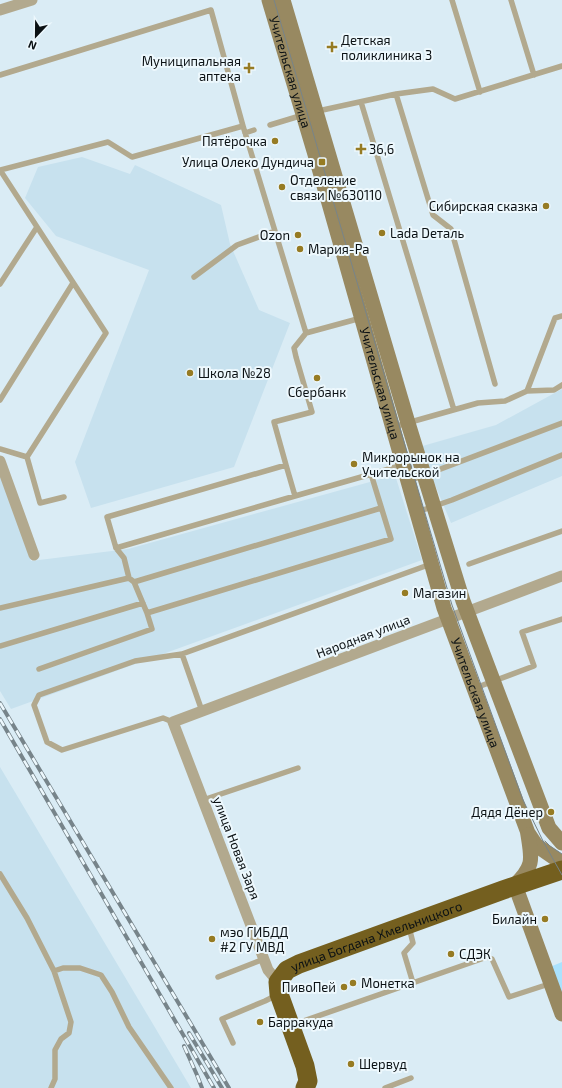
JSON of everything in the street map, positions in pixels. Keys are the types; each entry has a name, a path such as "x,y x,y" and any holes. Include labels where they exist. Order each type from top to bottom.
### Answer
{"highway":[{"name":"улица Богдана Хмельницкого","path":"278,988 288,970 300,964 515,885 562,870"},
{"path":"278,988 305,1066 308,1086"}],"main road":[{"name":"Учительская улица","path":"269,0 309,113 408,423 466,612 549,828 562,843"},
{"name":"Учительская улица","path":"283,0 309,113 361,318 448,619 528,833 536,845 562,863"},
{"path":"528,833 531,860 526,874 515,885 562,1014"}],"street":[{"path":"0,10 32,0"},
{"path":"0,461 34,555"},
{"name":"Народная улица","path":"173,722 562,576"},
{"name":"улица Новая Заря","path":"173,722 268,970 278,988"}],"lane":[{"path":"452,0 480,92"},
{"path":"511,0 534,75"},
{"path":"0,76 211,10 245,133 306,333"},
{"path":"270,125 309,113 396,94 433,89 455,99 562,66"},
{"path":"396,94 433,215 451,229 495,384"},
{"path":"361,102 454,410"},
{"path":"64,497 40,503 27,458 106,333 0,170 108,142 132,157 243,126"},
{"path":"245,133 254,130"},
{"path":"0,284 37,227"},
{"path":"194,277 237,245 275,231"},
{"path":"0,400 73,283"},
{"path":"527,391 556,318 562,316"},
{"path":"295,496 274,422 312,412 294,348 306,333 361,318"},
{"path":"392,427 478,403 504,402 527,391 554,390 562,386"},
{"path":"408,481 562,423"},
{"path":"0,449 27,458"},
{"path":"417,513 562,455"},
{"path":"39,669 152,629 147,612 134,582 128,578 124,558 116,548 107,518 286,465"},
{"path":"116,548 404,465"},
{"path":"147,612 391,539 371,474"},
{"path":"134,582 381,508"},
{"path":"469,564 562,529"},
{"path":"173,722 163,718 62,750 47,742 34,705 39,695 135,661 182,654 431,563"},
{"path":"0,608 128,578"},
{"path":"0,646 143,603"},
{"path":"473,688 534,666 522,632 562,618"},
{"path":"182,654 202,711"},
{"path":"203,800 298,768"},
{"path":"0,874 27,918 54,971 71,1022 69,1033 61,1040 55,1050 55,1079 50,1088"},
{"path":"408,925 413,943 404,953 413,982"},
{"path":"290,1026 487,957 492,959 509,997 551,983"},
{"path":"218,977 264,959"},
{"path":"54,971 63,968 80,968 101,975 112,992 129,1027 171,1088"},
{"path":"232,1043 222,1019 265,1001 278,988"},
{"path":"385,1088 411,1078"}],"shaded area":[{"name":"Школа №28","path":"82,157 130,174 135,165 221,205 230,244 259,310 290,323 234,467 91,508 75,462 149,270 56,236 25,198 38,167"},
{"path":"562,389 562,476 451,523 419,447 496,425"},
{"path":"395,475 422,560 11,709 0,691 0,476 31,561 128,549"},
{"path":"0,767 191,1088 0,1088"},
{"path":"562,962 562,999 550,967"}],"tram line":[{"path":"274,0 452,605 523,800 544,843 562,875"},
{"path":"545,841 562,854"}],"railway":[{"path":"0,703 229,1088"},
{"path":"0,719 214,1088"},
{"path":"189,1033 222,1088"},
{"path":"184,1046 202,1088"}],"place":[{"name":"Детская поликлиника 3","path":"332,47"},
{"name":"Муниципальная аптека","path":"249,68"},
{"name":"Пятёрочка","path":"275,141"},
{"name":"36,6","path":"361,149"},
{"name":"Улица Олеко Дундича","path":"322,162"},
{"name":"Отделение связи №630110","path":"282,187"},
{"name":"Сибирская сказка","path":"546,206"},
{"name":"Lada Dеталь","path":"382,233"},
{"name":"Ozon","path":"298,235"},
{"name":"Мария-Ра","path":"300,249"},
{"name":"Школа №28","path":"190,373"},
{"name":"Сбербанк","path":"317,378"},
{"name":"Микрорынок на Учительской","path":"354,464"},
{"name":"Магазин","path":"405,593"},
{"name":"Дядя Дёнер","path":"551,812"},
{"name":"Билайн","path":"545,919"},
{"name":"мэо ГИБДД #2 ГУ МВД","path":"212,939"},
{"name":"СДЭК","path":"451,954"},
{"name":"Монетка","path":"353,983"},
{"name":"ПивоПей","path":"344,987"},
{"name":"Барракуда","path":"260,1022"},
{"name":"Шервуд","path":"351,1064"}]}
